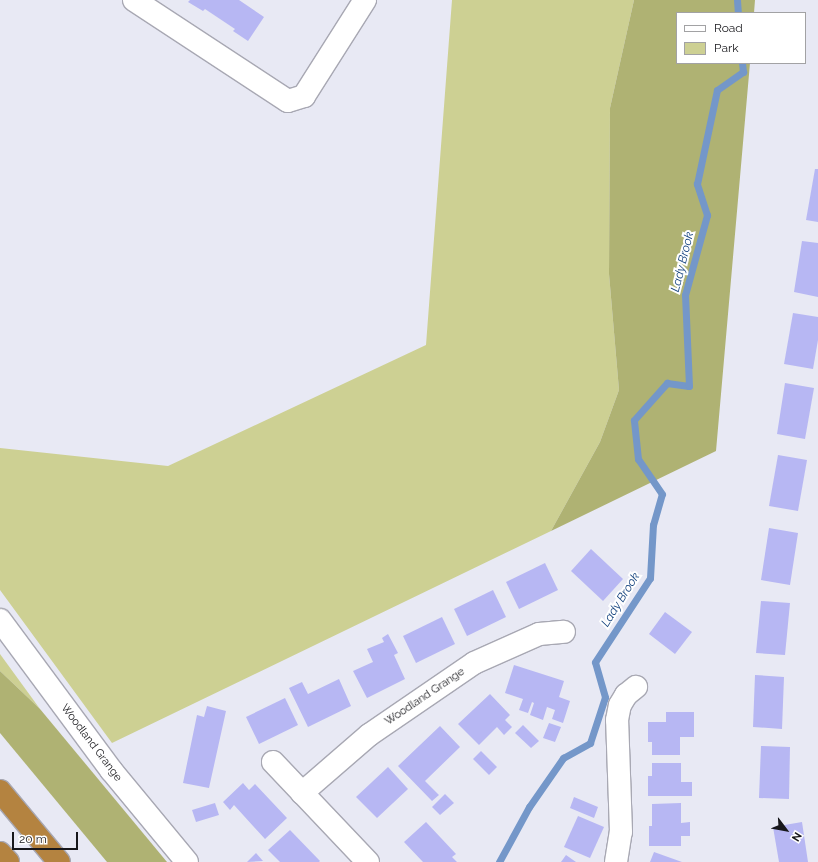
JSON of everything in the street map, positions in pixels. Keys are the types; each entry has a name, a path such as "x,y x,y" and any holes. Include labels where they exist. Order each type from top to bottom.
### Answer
{"highway":[{"path":"0,792 59,862"},
{"path":"0,853 8,862"}],"street":[{"path":"134,0 159,7 230,66 288,101 304,96 365,0"},
{"name":"Woodland Grange","path":"0,620 111,770 187,862"},
{"name":"Woodland Grange","path":"302,793 369,734 474,663 538,634 564,632"},
{"path":"616,862 621,832 616,720 620,705 626,695 636,687"},
{"path":"273,762 368,862"}],"green space":[{"path":"452,0 634,0 610,108 609,274 619,390 600,442 551,531 112,743 0,590 0,448 168,466 426,345"},
{"path":"634,0 755,0 754,12 676,12 676,64 750,64 716,451 551,531 600,442 619,390 609,274 610,108"},
{"path":"0,654 40,709 0,671"},
{"path":"0,671 40,709 167,862 107,862 0,733"}],"building":[{"path":"190,0 239,0 264,17 248,41 233,31 235,29 205,9 203,11 188,2"},
{"path":"815,169 818,169 818,222 806,220"},
{"path":"802,241 818,243 818,297 794,292"},
{"path":"793,313 818,317 818,340 813,369 784,364"},
{"path":"785,383 814,388 805,439 777,434"},
{"path":"778,455 807,460 798,511 769,506"},
{"path":"769,528 798,533 790,585 761,580"},
{"path":"591,549 623,579 603,601 571,571"},
{"path":"545,563 558,590 519,609 506,582"},
{"path":"493,590 506,617 467,636 454,609"},
{"path":"761,601 790,603 785,655 756,653"},
{"path":"665,612 692,632 675,654 649,634"},
{"path":"442,617 455,644 416,663 403,636"},
{"path":"388,634 398,653 394,655 405,679 367,698 353,671 373,662 367,649 384,642 382,638"},
{"path":"514,665 564,681 559,697 570,701 563,723 552,719 555,710 547,707 543,720 530,715 534,703 532,702 528,713 519,710 523,699 505,693"},
{"path":"755,675 784,677 782,729 753,727"},
{"path":"339,679 351,706 308,727 289,688 302,682 308,694"},
{"path":"490,694 510,715 505,720 512,727 504,735 497,727 479,745 458,724"},
{"path":"285,698 298,725 259,744 246,717"},
{"path":"207,706 226,711 209,788 183,783 197,715 204,717"},
{"path":"666,712 694,712 694,737 680,737 680,755 652,755 652,742 648,742 648,722 666,722"},
{"path":"549,723 561,727 555,742 543,738"},
{"path":"523,725 539,741 531,748 515,733"},
{"path":"440,726 460,747 425,781 439,795 432,801 398,766"},
{"path":"761,746 790,747 789,799 759,798"},
{"path":"481,751 497,767 489,775 473,759"},
{"path":"652,763 681,763 681,782 692,782 692,796 648,796 648,776 652,776"},
{"path":"388,767 408,789 377,818 356,797"},
{"path":"243,783 249,790 255,784 287,818 265,839 234,805 230,810 223,802"},
{"path":"445,794 454,803 440,815 432,807"},
{"path":"574,797 598,807 594,818 570,808"},
{"path":"215,803 219,815 196,822 192,810"},
{"path":"681,803 681,823 690,822 690,836 681,836 681,846 649,846 649,826 652,826 652,804"},
{"path":"578,816 604,827 590,858 564,847"},
{"path":"426,822 456,854 452,857 457,862 423,862 404,842"},
{"path":"802,822 808,862 779,862 773,827"},
{"path":"290,830 320,861 319,862 280,862 268,850"},
{"path":"654,852 682,862 650,862"},
{"path":"256,853 263,861 247,862"},
{"path":"566,855 576,862 561,862"}],"waterway":[{"name":"Lady Brook","path":"737,0 738,12"},
{"name":"Lady Brook","path":"499,862 529,807 563,758 590,743 605,697 595,662 650,578 653,525 662,494 638,459 634,420 667,383 689,386 685,295 707,215 697,184 717,90 743,72 742,64"}]}
